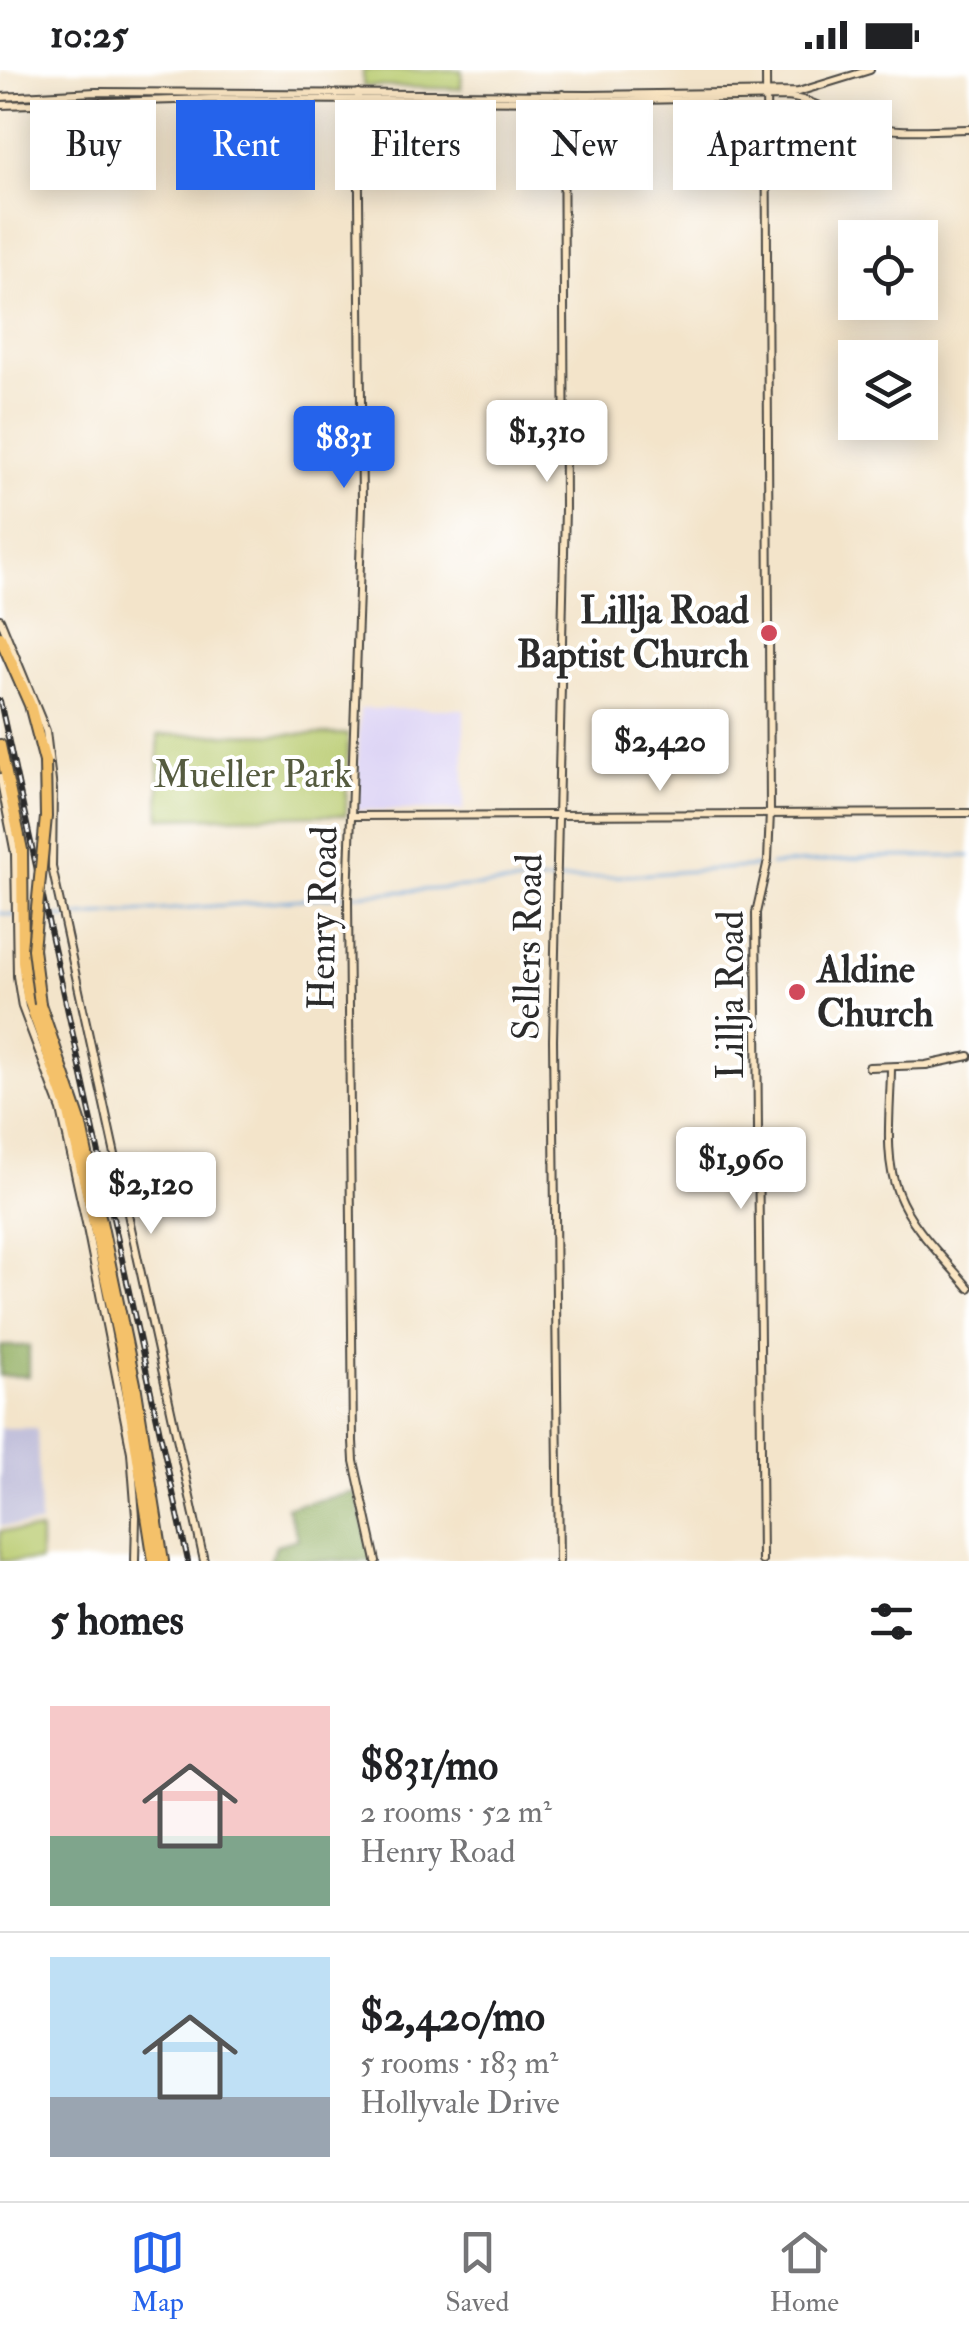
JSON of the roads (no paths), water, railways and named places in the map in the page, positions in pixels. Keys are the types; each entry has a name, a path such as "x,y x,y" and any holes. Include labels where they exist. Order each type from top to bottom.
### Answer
{"highway":[{"path":"0,637 30,705 46,762 46,817 33,949 40,1004 80,1120 135,1384 163,1561"},
{"path":"0,745 20,838 28,997 72,1124 121,1349 154,1561"}],"street":[{"name":"Lillja Road","path":"762,1561 756,913 766,866 770,812 766,70"},
{"path":"766,96 809,90 870,70"},
{"name":"Henry Road","path":"358,96 362,506 348,890 354,1449 376,1561"},
{"path":"0,97 40,100 766,96 805,99 849,120 878,128 969,128"},
{"name":"Sellers Road","path":"559,1561 553,1060 565,488 563,97"},
{"path":"0,106 30,102"},
{"path":"0,618 46,731 53,790 50,853 204,1561"},
{"path":"0,777 15,854 17,976 22,1007 61,1110 129,1437 136,1516 134,1561"},
{"path":"352,816 969,812"},
{"path":"869,1067 891,1068 969,1056"},
{"path":"891,1068 892,1163 898,1195 911,1218 969,1288"}],"waterway":[{"path":"771,865 875,857 969,856"},
{"path":"352,895 763,866"},
{"path":"38,917 344,896"},
{"path":"0,913 15,915"}],"railway":[{"path":"0,701 188,1561"}],"place":[{"name":"Lillja Road Baptist Church","path":"769,633"},
{"name":"Aldine Church","path":"797,992"}],"park label":[{"name":"Mueller Park","path":"253,775"}]}
